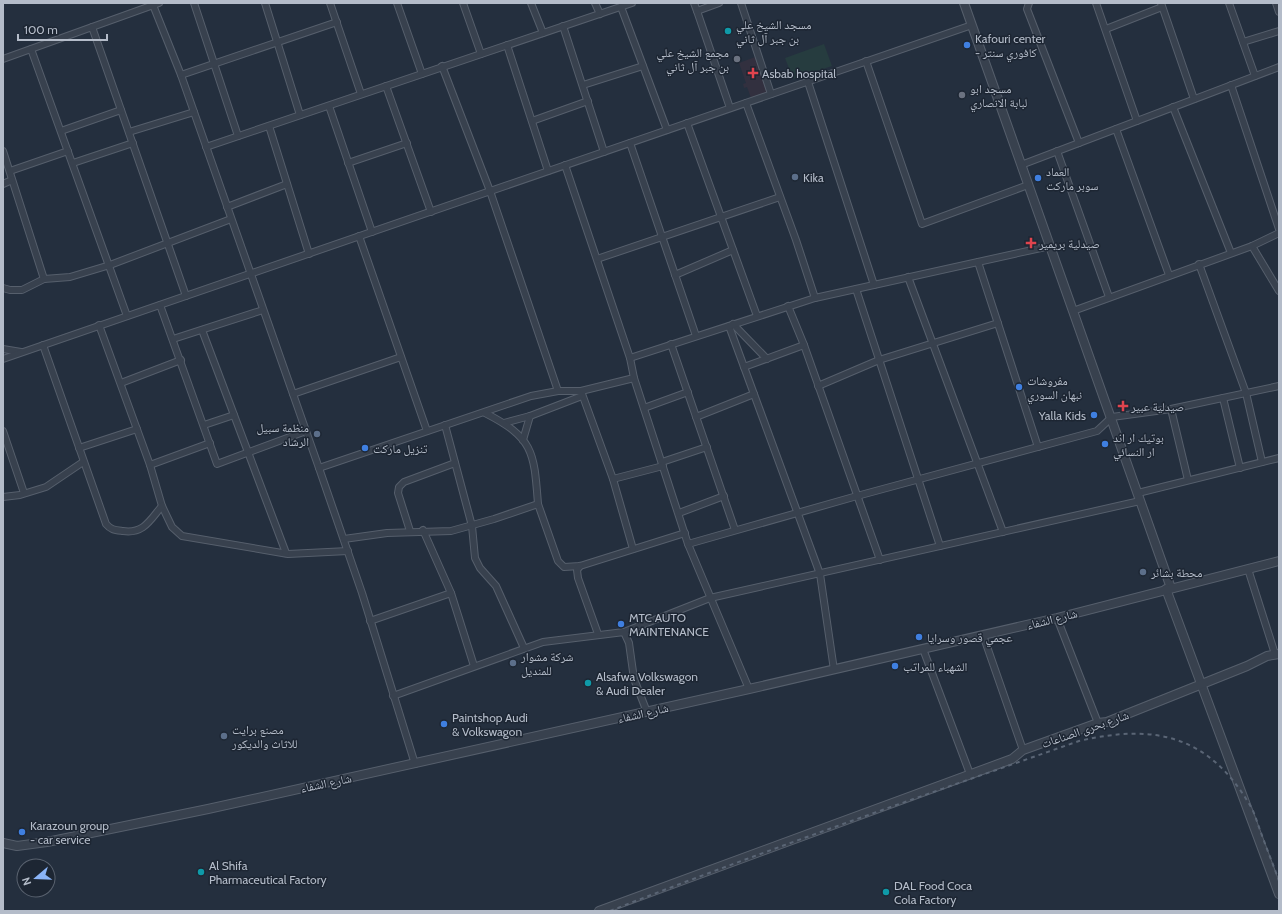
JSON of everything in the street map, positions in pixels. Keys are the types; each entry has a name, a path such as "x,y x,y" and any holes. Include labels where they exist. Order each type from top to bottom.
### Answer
{"street":[{"path":"3,59 92,27 144,6 160,3"},
{"path":"194,3 238,136"},
{"path":"265,3 300,115"},
{"path":"330,3 361,94"},
{"path":"397,3 422,74"},
{"path":"463,3 481,54"},
{"path":"531,3 542,33"},
{"path":"595,3 600,14"},
{"path":"206,147 632,3"},
{"path":"694,3 730,108"},
{"path":"697,11 719,3"},
{"path":"741,3 771,94"},
{"path":"964,3 1112,417 1202,685 1279,894"},
{"path":"1029,3 1027,9 1079,143"},
{"path":"1096,3 1106,28 1137,121"},
{"path":"1229,3 1255,76"},
{"path":"1276,3 1279,12"},
{"path":"153,5 181,75 344,539 415,764"},
{"path":"1106,28 1162,5 1194,99"},
{"path":"621,7 667,130"},
{"path":"181,75 336,22"},
{"path":"3,359 972,25"},
{"path":"563,26 604,152"},
{"path":"92,27 130,132 186,296"},
{"path":"1243,42 1279,31"},
{"path":"507,45 548,171"},
{"path":"31,49 110,265 127,316"},
{"path":"866,62 922,224 1028,185"},
{"path":"442,66 490,191 558,391"},
{"path":"583,85 643,66"},
{"path":"1021,165 1279,67"},
{"path":"808,82 874,285"},
{"path":"1231,85 1279,229"},
{"path":"386,86 431,212"},
{"path":"532,121 588,101"},
{"path":"746,103 796,240 815,298"},
{"path":"328,106 372,232"},
{"path":"1173,107 1231,253"},
{"path":"61,130 121,110"},
{"path":"130,132 194,112"},
{"path":"687,123 757,316"},
{"path":"269,126 309,254"},
{"path":"1116,129 1169,275"},
{"path":"73,163 133,143"},
{"path":"630,143 696,336"},
{"path":"348,163 407,144"},
{"path":"3,151 44,279"},
{"path":"10,171 68,151"},
{"path":"1057,151 1109,297"},
{"path":"565,165 630,358 634,378 688,544 749,689"},
{"path":"3,184 12,180"},
{"path":"227,206 287,184"},
{"path":"597,258 780,196"},
{"path":"3,288 10,290 22,290 44,279 70,277 110,265 232,219"},
{"path":"1073,311 1252,246 1279,233"},
{"path":"359,236 427,431"},
{"path":"630,358 815,298 1050,246"},
{"path":"1252,246 1279,291"},
{"path":"675,275 733,250"},
{"path":"978,262 1038,447"},
{"path":"1199,264 1246,393 1262,462"},
{"path":"908,277 1003,532"},
{"path":"856,289 940,546"},
{"path":"160,305 181,360 217,464 306,432"},
{"path":"788,306 804,345 880,560"},
{"path":"173,339 263,310"},
{"path":"818,386 879,360 998,324"},
{"path":"99,325 138,429 162,506 172,527 182,536 286,553 348,551"},
{"path":"731,325 767,359"},
{"path":"731,325 744,367 820,574 834,670"},
{"path":"202,330 286,553"},
{"path":"671,344 735,530"},
{"path":"43,345 106,524 109,528 129,532 140,530 162,506"},
{"path":"744,367 804,345"},
{"path":"3,349 24,352"},
{"path":"293,394 401,357"},
{"path":"121,383 181,360"},
{"path":"504,422 530,416 581,393 634,378"},
{"path":"688,544 918,479 1097,431 1112,417 1171,409 1279,386"},
{"path":"319,468 485,413 531,396 558,391 581,393"},
{"path":"644,408 688,392"},
{"path":"581,393 613,479 633,549"},
{"path":"696,416 754,394"},
{"path":"1223,398 1240,468"},
{"path":"1171,409 1188,480"},
{"path":"485,413 504,422 523,440 530,449 533,458 538,504 558,561 564,567 580,566 685,533"},
{"path":"204,425 234,415"},
{"path":"523,440 530,416"},
{"path":"445,426 472,526 475,558 480,568 496,586 524,648"},
{"path":"79,448 138,429"},
{"path":"3,431 24,493"},
{"path":"150,464 210,443"},
{"path":"613,479 663,464 707,447"},
{"path":"394,696 543,642 598,634 624,632 710,598 1003,532 1139,497 1188,480 1279,458"},
{"path":"3,497 46,487 83,462"},
{"path":"410,531 398,494 399,487 404,482 455,463"},
{"path":"679,513 724,496"},
{"path":"344,539 423,530 451,531 472,526 538,504"},
{"path":"423,530 451,593 474,666"},
{"name":"شارع الشفاء","path":"3,843 17,846 41,843 208,809 415,764 834,670 1057,618 1279,561"},
{"path":"580,566 577,570 578,578 598,634"},
{"path":"1248,569 1277,654"},
{"path":"370,621 451,593"},
{"path":"1057,618 1098,723"},
{"path":"624,632 629,643 634,679 647,712"},
{"path":"982,635 1023,750"},
{"path":"924,649 970,774"},
{"name":"شارع بحرى الصناعات","path":"598,911 1012,759 1023,750 1098,723 1107,722 1277,654"}],"shaded area":[{"name":"Asbab hospital","path":"758,56 771,94 752,101 747,87 744,88 743,84 746,83 739,63"}],"green space":[{"path":"824,44 832,66 793,79 785,58"}],"railway":[{"path":"610,911 785,845 1079,741 1107,736 1133,734 1156,735 1178,741 1199,750 1218,764 1235,783 1255,815 1279,881"}],"place":[{"name":"مسجد الشيخ علي بن جبر آل ثاني","path":"728,31"},
{"name":"Kafouri center - كافوري سنتر","path":"967,45"},
{"name":"مجمع الشيخ علي بن جبر آل ثاني","path":"737,59"},
{"name":"Asbab hospital","path":"753,73"},
{"name":"مسجد ابو لبابة الانصاري","path":"962,95"},
{"name":"Kika","path":"795,177"},
{"name":"العماد سوبر ماركت","path":"1038,178"},
{"name":"صيدلية بريمير","path":"1031,243"},
{"name":"مفروشات نبهان السوري","path":"1019,387"},
{"name":"صيدلية عبير","path":"1123,406"},
{"name":"Yalla Kids","path":"1094,415"},
{"name":"منظمة سبيل الرشاد","path":"317,434"},
{"name":"بوتيك ار اند ار النسائي","path":"1105,444"},
{"name":"تنزيل ماركت","path":"365,448"},
{"name":"محطة بشائر","path":"1143,572"},
{"name":"MTC AUTO MAINTENANCE","path":"621,624"},
{"name":"عجمي قصور وسرايا","path":"919,637"},
{"name":"شركة مشوار للمنديل","path":"513,663"},
{"name":"الشهباء للمراتب","path":"895,666"},
{"name":"Alsafwa Volkswagon & Audi Dealer","path":"588,683"},
{"name":"Paintshop Audi & Volkswagon","path":"444,724"},
{"name":"مصنع برايت للاثاث والديكور","path":"224,736"},
{"name":"Karazoun group - car service","path":"22,832"},
{"name":"Al Shifa Pharmaceutical Factory","path":"201,872"},
{"name":"DAL Food Coca Cola Factory","path":"886,892"}]}
